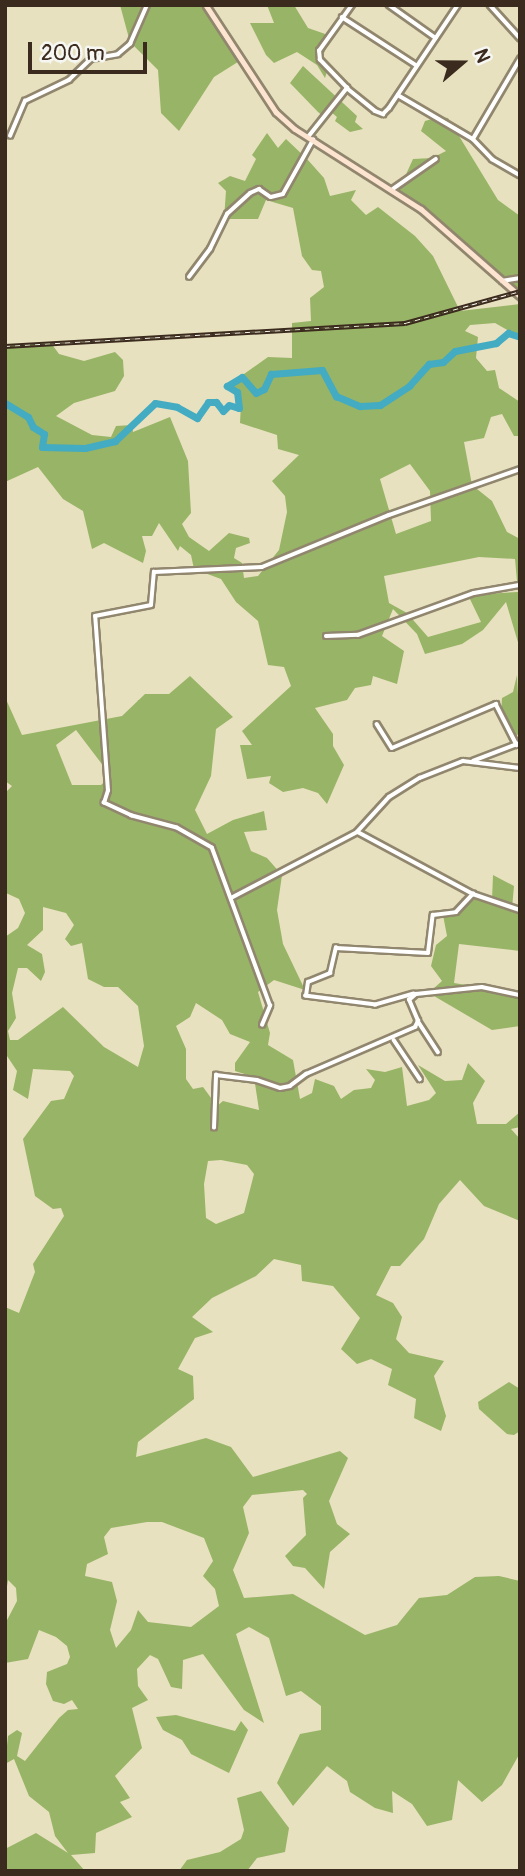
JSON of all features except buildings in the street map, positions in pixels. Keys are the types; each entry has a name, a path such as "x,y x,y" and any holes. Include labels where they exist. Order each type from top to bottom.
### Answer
{"street":[{"path":"10,136 25,100 69,79 82,64 118,54 130,44 147,5"},
{"path":"206,5 276,112 311,139 393,189 520,296"},
{"path":"352,5 319,51 320,60 347,88 383,114 458,5"},
{"path":"389,5 436,38"},
{"path":"490,5 520,38"},
{"path":"342,17 416,65"},
{"path":"473,139 520,59"},
{"path":"189,277 210,249 227,214 250,193 259,189 271,197 283,194 311,139 347,88"},
{"path":"398,94 473,139 492,159 520,175"},
{"path":"393,189 436,159"},
{"path":"502,281 520,278"},
{"path":"262,1025 270,1006 212,848 202,840 104,803 108,790 95,616 151,605 154,572 262,567 479,480 520,469"},
{"path":"326,636 358,635 474,593 520,585"},
{"path":"230,898 358,832 389,797 421,778 518,744 496,704 392,748 377,724"},
{"path":"471,762 520,768"},
{"path":"358,832 473,894 520,910"},
{"path":"473,894 456,912 433,915 428,953 336,948 330,973 308,982 306,996 376,1005 416,994 482,987 520,995"},
{"path":"416,994 409,1000 418,1021 438,1052"},
{"path":"214,1128 216,1075 257,1080 280,1088 394,1040 418,1021"},
{"path":"394,1040 420,1079"}],"green space":[{"path":"120,5 206,5 241,60 214,77 179,131 161,113 158,70 130,42"},
{"path":"267,5 294,5 308,28 331,36 322,58 328,68 325,78 317,65 297,52 274,63 266,55 250,23 274,23"},
{"path":"303,66 357,116 355,122 363,129 350,132 335,121 337,117 330,111 324,117 290,83"},
{"path":"439,117 448,118 498,200 520,216 520,291 398,192 413,159 432,158 446,151 421,131 425,121"},
{"path":"267,133 278,148 286,139 324,178 330,196 356,190 351,200 366,215 378,207 415,236 433,256 460,311 520,304 520,337 495,323 470,325 465,331 478,337 476,358 487,371 495,370 499,388 520,402 520,436 514,436 502,414 491,417 484,438 464,442 472,485 492,501 507,532 520,539 520,649 506,602 483,630 462,644 425,654 417,634 393,609 382,636 404,651 397,684 373,676 371,685 355,688 347,700 315,708 333,734 333,746 344,765 327,804 318,793 303,788 283,792 269,783 271,776 247,779 240,745 252,745 242,731 291,686 284,667 268,665 258,621 236,602 221,579 194,569 191,555 180,546 178,551 159,523 152,536 142,536 146,551 143,563 104,543 92,549 83,511 63,499 38,467 5,482 5,346 51,343 59,354 84,361 115,352 123,360 124,376 115,391 74,403 56,416 92,435 111,437 116,426 132,425 133,432 170,417 188,461 191,513 182,524 189,537 209,551 229,533 249,538 250,543 236,548 234,558 242,563 244,578 258,576 279,550 287,512 285,496 272,481 299,455 278,449 277,435 240,423 241,403 237,392 227,386 268,357 292,358 292,323 311,321 310,298 324,287 321,271 312,270 302,256 293,208 266,200 258,219 224,219 226,191 218,183 230,176 245,181 256,159 252,155","holes":["410,464 430,491 431,521 396,534 380,479","479,557 515,559 518,592 468,595 481,622 428,637 407,613 389,603 384,576"]},
{"path":"517,675 520,734 509,737 501,715 502,698 513,692"},
{"path":"190,676 233,717 216,729 211,776 195,810 207,834 233,820 264,811 267,830 244,832 251,851 267,858 282,875 277,910 283,944 305,990 274,980 258,992 270,1033 268,1045 293,1060 300,1099 312,1093 315,1079 334,1086 341,1099 354,1090 371,1088 375,1080 366,1069 385,1072 402,1067 407,1106 429,1100 436,1093 418,1065 445,1081 462,1080 468,1063 485,1081 473,1103 477,1124 506,1124 520,1112 520,1127 511,1129 520,1139 520,1221 484,1206 460,1180 439,1204 424,1239 400,1266 391,1266 376,1295 393,1303 402,1317 396,1339 409,1353 444,1361 434,1376 446,1416 441,1431 414,1418 416,1399 388,1385 392,1369 371,1359 357,1364 341,1349 360,1318 333,1286 302,1281 301,1265 274,1259 256,1276 212,1298 192,1317 213,1332 195,1338 178,1369 193,1376 194,1399 138,1442 136,1457 206,1438 231,1447 253,1477 340,1451 348,1458 329,1501 337,1524 350,1534 330,1552 324,1589 305,1568 293,1566 285,1556 306,1535 303,1498 307,1494 303,1490 252,1495 243,1507 249,1533 233,1570 244,1598 293,1594 365,1635 397,1625 419,1598 447,1595 475,1577 499,1576 520,1581 520,1753 502,1785 482,1802 458,1780 452,1820 427,1826 412,1804 392,1791 393,1813 375,1808 350,1792 347,1781 327,1766 293,1806 277,1783 300,1734 321,1730 321,1706 301,1691 286,1696 269,1638 249,1627 236,1634 264,1723 244,1710 203,1654 183,1660 182,1689 171,1687 158,1659 150,1655 137,1669 138,1686 148,1700 132,1708 142,1748 115,1776 130,1798 120,1802 132,1817 96,1833 95,1853 71,1855 85,1871 5,1871 5,1849 36,1833 68,1853 55,1836 49,1812 29,1796 14,1759 5,1764 8,1736 17,1730 22,1733 17,1756 25,1761 59,1718 68,1710 78,1709 72,1700 64,1704 53,1701 46,1684 47,1672 67,1664 70,1657 67,1646 56,1637 39,1630 28,1659 5,1663 5,1624 17,1601 16,1588 8,1580 5,1599 5,1307 19,1313 35,1272 33,1264 64,1216 61,1208 53,1209 35,1196 23,1139 51,1101 64,1099 74,1076 70,1071 33,1069 28,1099 13,1090 17,1071 5,1053 5,937 18,928 25,913 19,899 6,893 5,793 12,786 5,781 5,697 22,735 122,716 145,694 169,694","holes":["76,730 111,776 101,785 72,785 56,745","43,907 66,913 74,925 65,939 71,946 82,943 88,979 104,987 118,987 138,1006 144,1046 138,1067 104,1047 63,1007 18,1040 10,1040 8,1031 16,1018 12,993 18,968 27,968 41,981 45,972 42,954 27,945 43,930","196,1003 222,1020 230,1034 250,1042 235,1063 235,1071 254,1077 259,1110 223,1101 217,1106 203,1087 193,1089 186,1079 186,1049 176,1026 190,1017","221,1160 247,1165 254,1174 244,1213 216,1224 206,1218 204,1184 208,1161","162,1522 204,1538 213,1561 203,1576 215,1589 219,1606 191,1627 148,1622 138,1610 131,1630 116,1648 110,1630 117,1601 112,1582 85,1576 87,1564 108,1554 104,1537 111,1528"]},
{"path":"493,875 514,886 512,908 520,915 520,951 459,944 454,983 520,994 520,1026 492,1030 434,996 433,989 442,981 431,966 436,945 447,936 443,915 456,911 462,898 492,900"},
{"path":"509,1382 520,1389 520,1431 514,1435 507,1434 479,1409 478,1402"},
{"path":"176,1715 235,1731 241,1721 248,1730 229,1773 191,1754 182,1740 163,1730 156,1717"},
{"path":"261,1791 289,1828 285,1852 257,1858 247,1871 179,1871 187,1860 220,1852 241,1839 244,1830 237,1798"}],"waterway":[{"path":"5,403 28,417 33,427 44,434 42,447 85,448 115,441 155,403 177,407 197,418 208,402 216,402 223,411 229,405 239,408 237,392 227,386 242,377 256,393 264,389 271,374 322,370 336,396 360,406 380,405 409,386 429,364 443,362 455,351 496,343 508,333 520,337"}],"railway":[{"path":"5,346 405,323 520,291"}]}
